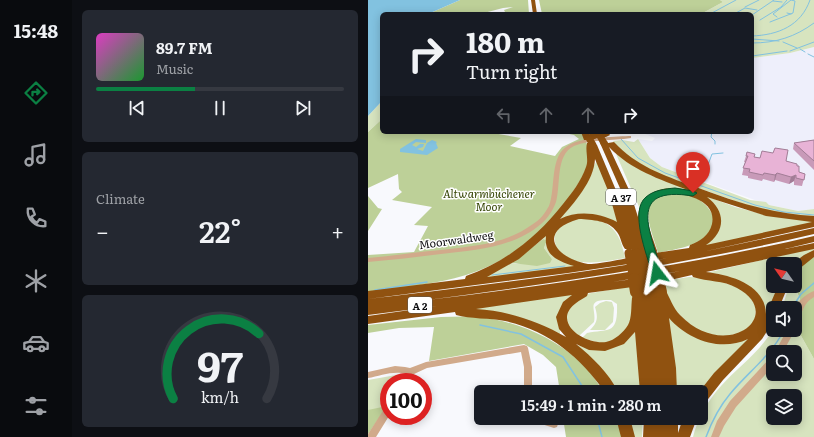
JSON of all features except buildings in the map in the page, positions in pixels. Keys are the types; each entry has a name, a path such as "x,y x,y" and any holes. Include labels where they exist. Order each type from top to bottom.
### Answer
{"highway":[{"path":"530,0 531,12"},
{"path":"533,0 534,12"},
{"path":"597,138 642,170 733,205 772,216 814,219"},
{"path":"597,138 621,166 643,223"},
{"path":"409,290 467,280 492,270 523,252 545,230 582,185 590,166 597,138"},
{"name":"A 37","path":"597,138 620,192 640,253"},
{"path":"521,284 640,253 689,248 706,241 716,228 717,221 715,210 703,198 693,193 675,190 662,192 650,198 646,202 643,213 640,253 646,293 651,385"},
{"path":"599,265 576,264 561,258 554,252 549,243 550,233 562,221 570,218 583,216 598,218 611,222 640,253 646,293 658,335 660,385"},
{"path":"368,295 599,265 640,253 692,251 814,224"},
{"name":"A 2","path":"368,303 521,284 662,263 814,231"},
{"name":"A 2","path":"368,311 621,278 714,261 814,239"},
{"path":"670,278 814,246"},
{"path":"802,261 814,253"},
{"path":"368,320 602,289 692,275 723,279 741,286 758,302 760,309 759,321 751,332 738,338 725,340 709,339 693,332 678,321 669,309 646,293"},
{"path":"602,289 584,293 576,297 569,302 562,314 566,331 578,341 588,345 606,346 622,340 632,328 646,293"},
{"path":"646,293 646,385"},
{"path":"646,293 669,360 671,385"},
{"path":"420,313 485,314 510,318 537,326 561,339 578,351 598,371 607,385"},
{"path":"708,389 746,351 760,335 766,324"},
{"path":"625,425 628,437"},
{"path":"651,425 653,436"},
{"path":"653,436 657,425"},
{"path":"671,425 671,437"},
{"path":"683,437 687,425"}],"street":[{"name":"Moorwaldweg","path":"368,260 470,249 503,243 519,236 536,226 550,210 555,196 560,157 563,151 569,146 580,143 629,137"},
{"path":"802,303 806,297 814,294"},
{"path":"368,375 399,369 406,369 410,372 426,365 524,348 528,367 528,385"},
{"path":"715,437 723,417 735,400 766,367"},
{"path":"371,437 380,424"}],"shaded area":[{"path":"814,47 814,209 798,211 769,205 662,167 650,158 638,139 652,141 655,138 645,134 754,134 754,58 790,53"}],"green space":[{"path":"460,0 528,0 529,12 505,12 504,10 513,7 488,12 433,12"},
{"path":"539,0 720,0 723,2 705,12 542,12"},
{"path":"720,0 814,0 814,47 790,53 754,58 754,12 705,12 723,2"},
{"path":"380,103 380,121 368,132 368,116"},
{"name":"Altwarmbüchener Moor","path":"380,121 380,134 498,134 521,138 510,146 555,156 562,147 579,139 574,135 569,134 584,134 588,151 587,166 581,180 549,222 525,244 511,254 482,269 466,275 418,286 368,293 368,255 414,252 428,226 414,225 432,207 392,200 402,192 399,189 398,174 368,188 368,132"},
{"path":"638,139 650,158 662,167 750,200 766,202 769,205 798,211 814,209 814,217 772,214 653,172 620,151 613,141 622,140 634,142"},
{"path":"616,154 651,175 735,207 766,215 810,220 814,223 702,247 706,243 714,205 668,189 640,209"},
{"path":"597,161 616,209 620,225 600,216 562,221 549,248 583,267 470,281 512,263 516,264 552,259 544,248 547,240 543,239"},
{"path":"670,193 686,194 704,203 712,214 712,226 705,237 693,244 658,253 648,216 649,208 652,201 659,196"},
{"path":"368,196 378,208 382,209 368,231"},
{"path":"579,218 598,220 611,228 620,240 625,258 590,263 576,261 565,257 556,247 556,234 562,225"},
{"path":"543,239 547,240 544,248 552,259 550,263 537,266 512,263"},
{"path":"814,248 814,250 802,258 802,257 775,257"},
{"path":"814,256 814,359 802,337 802,301 799,301 798,293 802,293 802,264"},
{"path":"766,259 766,293 777,293 774,301 766,301 766,318 764,323 707,385 673,385 667,313 706,340 757,330 755,295 706,273"},
{"path":"689,277 711,278 745,290 756,306 755,323 733,338 699,333 670,306 663,281"},
{"path":"631,286 634,300 634,310 626,334 604,344 582,338 587,333 611,329 614,326 617,314 617,304 611,300 597,301 595,303 594,322 579,336 567,330 566,310 586,294"},
{"path":"580,293 573,297 560,328 560,334 461,309"},
{"path":"787,293 797,293 800,299 799,301 784,301"},
{"path":"606,301 612,302 614,308 613,322 605,330 590,330 597,319 595,307"},
{"path":"441,317 489,318 503,321 530,330 568,352 583,364 599,385 559,385 556,367 543,355 524,344 429,361 434,327 399,328 368,333 368,325"},
{"path":"637,327 641,385 610,385 577,345 585,347 629,338 635,332"},
{"path":"768,337 802,337 814,359 814,437 693,437 697,425 708,425 708,403 712,397"},
{"path":"380,378 380,416 368,434 368,380"},
{"path":"380,407 380,416 368,434 368,410"},
{"path":"564,425 618,425 622,437 566,437"},
{"path":"629,425 643,425 642,437 633,437"}],"water":[{"path":"368,0 460,0 433,12 380,12 380,103 368,116"},
{"path":"416,139 426,140 426,143 416,142 412,145 416,147 420,144 424,144 423,147 417,149 423,151 427,143 432,140 437,142 438,148 427,155 400,152 400,149"}],"waterway":[{"path":"714,12 736,0"},
{"path":"745,7 759,0"},
{"path":"754,14 774,0"},
{"path":"760,20 781,7 787,0"},
{"path":"777,17 773,14 791,0 795,1 793,13 791,14"},
{"path":"754,36 771,34 795,23 806,9 810,0"},
{"path":"773,1 782,2"},
{"path":"738,12 745,8 757,10"},
{"path":"770,22 791,14"},
{"path":"774,41 800,32 814,23"},
{"path":"754,39 774,41"},
{"path":"754,43 774,41"},
{"path":"774,41 779,41"},
{"path":"783,42 797,48"},
{"path":"790,51 814,42"},
{"path":"800,49 805,52"},
{"path":"754,56 787,51"},
{"path":"808,54 814,57"},
{"path":"712,134 711,137 715,141 715,144"},
{"path":"621,139 638,158 665,173 755,205 784,212 814,215"},
{"path":"702,181 712,154 723,153"},
{"path":"492,275 565,266"},
{"path":"375,290 427,282"},
{"path":"796,301 801,294 814,283"},
{"path":"480,325 521,334 563,357 581,385"},
{"path":"706,437 722,404 773,348 780,337"},
{"path":"599,425 602,437"}],"route":[{"path":"657,273 643,223 643,213 646,202 656,194 662,192 675,190 693,193"}]}
